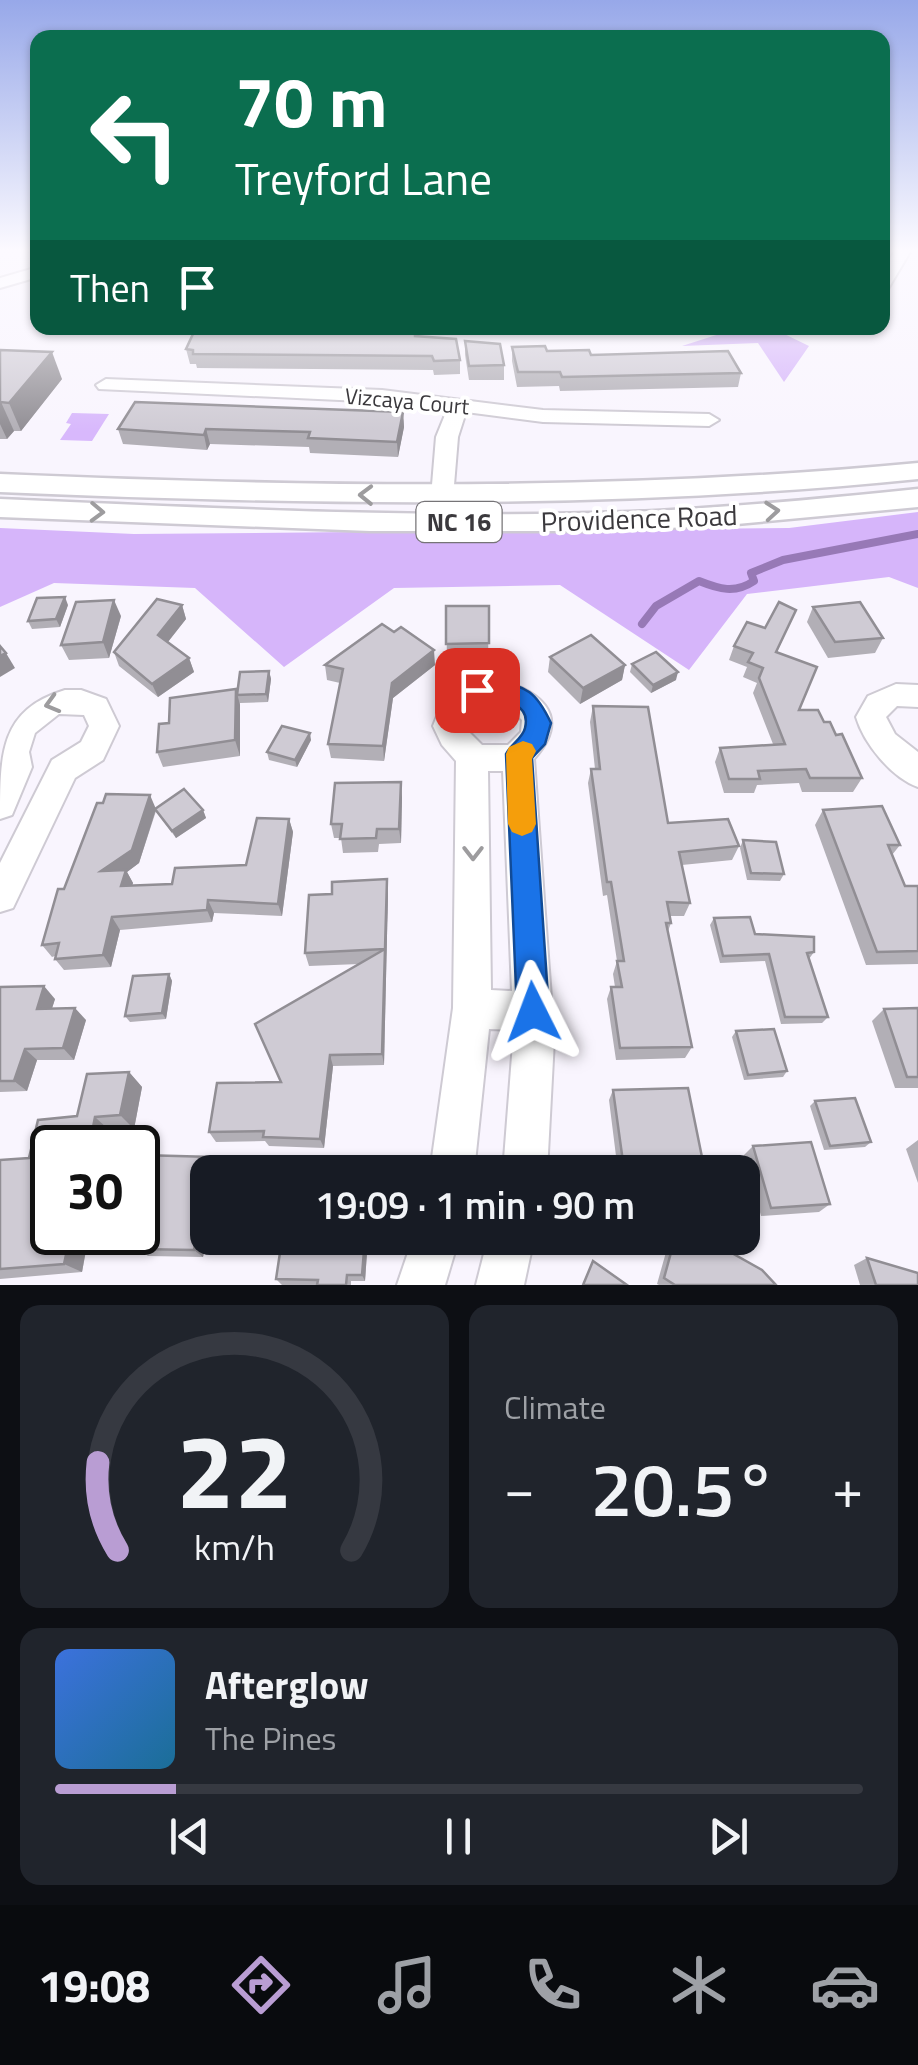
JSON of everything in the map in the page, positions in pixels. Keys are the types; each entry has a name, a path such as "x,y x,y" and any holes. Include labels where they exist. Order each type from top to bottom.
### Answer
{"main road":[{"name":"Providence Road","path":"0,483 442,497 698,490 918,471"},
{"name":"Providence Road","path":"0,508 362,523 595,522 918,498"}],"street":[{"name":"Vizcaya Court","path":"106,386 382,396 557,416 708,420"},
{"path":"442,497 447,437 459,405"},
{"path":"492,688 518,695 536,713 536,736 518,754 504,759 472,755 452,738 449,714 465,696 492,688"},
{"path":"916,768 881,743 871,717 884,698 897,694 918,696"},
{"path":"72,698 86,701 102,715 100,738 79,761 46,773 16,767 6,748 16,724 41,705 72,698"},
{"path":"518,754 533,1012 526,1155"},
{"path":"454,1155 472,1008 472,755"},
{"path":"0,805 16,767"},
{"path":"0,896 63,769"},
{"path":"472,1008 533,1012"},
{"path":"421,1285 431,1255"},
{"path":"500,1285 507,1255"}],"shaded area":[{"path":"716,335 786,335 809,346 784,382 758,343 682,346"},
{"path":"72,413 109,414 92,441 60,440 71,424 66,423"},
{"path":"918,512 918,588 889,577 747,594 689,670 560,585 394,588 284,667 195,588 54,583 0,607 0,528 134,534 789,528"}],"building":[{"path":"193,335 415,335 456,339 460,360 434,361 432,356 193,354 193,350 186,349"},
{"path":"465,341 500,344 504,365 469,366"},
{"path":"545,346 547,351 589,350 591,355 728,351 741,373 562,377 560,372 518,372 512,347"},
{"path":"0,350 52,352 9,403 0,404"},
{"path":"135,402 403,412 397,442 308,438 310,432 206,429 204,435 118,429"},
{"path":"65,597 56,619 28,621 37,598"},
{"path":"157,599 182,605 158,635 189,658 152,684 114,652"},
{"path":"114,600 103,642 61,645 76,602"},
{"path":"779,602 796,610 776,652 817,667 799,710 818,710 836,735 842,734 862,778 810,778 806,769 758,771 760,779 729,779 720,748 785,744 759,678 763,668 748,662 753,653 734,646 747,622 765,628"},
{"path":"860,602 883,638 835,642 813,607"},
{"path":"446,606 489,606 489,643 446,644"},
{"path":"382,624 394,632 401,627 434,650 392,683 383,746 328,744 343,669 325,665"},
{"path":"591,635 625,665 583,688 550,657"},
{"path":"656,652 678,672 653,685 632,664"},
{"path":"269,671 266,694 237,695 240,672"},
{"path":"236,689 235,740 157,752 159,724 169,723 170,698"},
{"path":"593,706 648,707 668,823 728,819 739,846 679,852 690,903 667,902 671,923 666,923 692,1047 620,1048 611,987 622,987 617,961 624,961 611,882 607,882 591,769 600,769"},
{"path":"282,726 310,733 295,760 267,752"},
{"path":"401,782 399,829 377,829 376,838 340,839 342,824 331,824 335,783"},
{"path":"184,789 203,810 172,831 155,809"},
{"path":"106,794 150,795 132,850 101,871 126,870 121,886 172,884 175,868 246,865 257,818 289,819 278,904 208,900 207,910 112,917 103,955 55,959 59,943 42,945 58,889 64,889 97,803 103,803"},
{"path":"882,806 900,845 888,845 905,886 918,886 918,951 877,952 823,810"},
{"path":"743,840 776,842 784,874 751,873"},
{"path":"387,879 385,949 305,953 309,895 332,894 332,882"},
{"path":"750,917 755,934 814,937 814,952 807,953 828,1017 785,1017 769,954 723,956 714,918"},
{"path":"385,949 382,1054 330,1055 320,1139 263,1137 264,1131 209,1132 217,1083 281,1082 255,1024"},
{"path":"169,974 162,1013 125,1016 133,976"},
{"path":"44,986 37,1009 75,1008 63,1048 25,1049 14,1081 0,1081 0,987"},
{"path":"918,1008 918,1077 907,1077 884,1009"},
{"path":"774,1029 787,1071 748,1075 736,1031"},
{"path":"129,1072 120,1115 95,1117 93,1125 37,1125 38,1120 77,1116 87,1074"},
{"path":"688,1088 702,1155 622,1155 613,1090"},
{"path":"855,1098 871,1142 830,1146 815,1101"},
{"path":"811,1142 830,1204 771,1208 760,1170 760,1155 756,1155 753,1146"},
{"path":"30,1154 30,1255 66,1255 64,1264 0,1269 0,1160 29,1158"},
{"path":"160,1156 190,1156 190,1250 160,1249"},
{"path":"280,1255 364,1255 362,1275 347,1275 346,1285 276,1279"},
{"path":"670,1255 735,1255 762,1270 776,1285 675,1285 664,1278"},
{"path":"867,1258 918,1273 918,1285 876,1285"},
{"path":"593,1261 627,1285 583,1285"}],"waterway":[{"path":"642,624 656,606 699,581 720,588 740,588 754,581 751,573 783,560 918,534"}],"slow traffic":[{"path":"522,824 518,754 523,751"}],"route":[{"path":"477,690 492,688 518,695 530,703 538,723 529,747 518,754 533,1012"}]}
